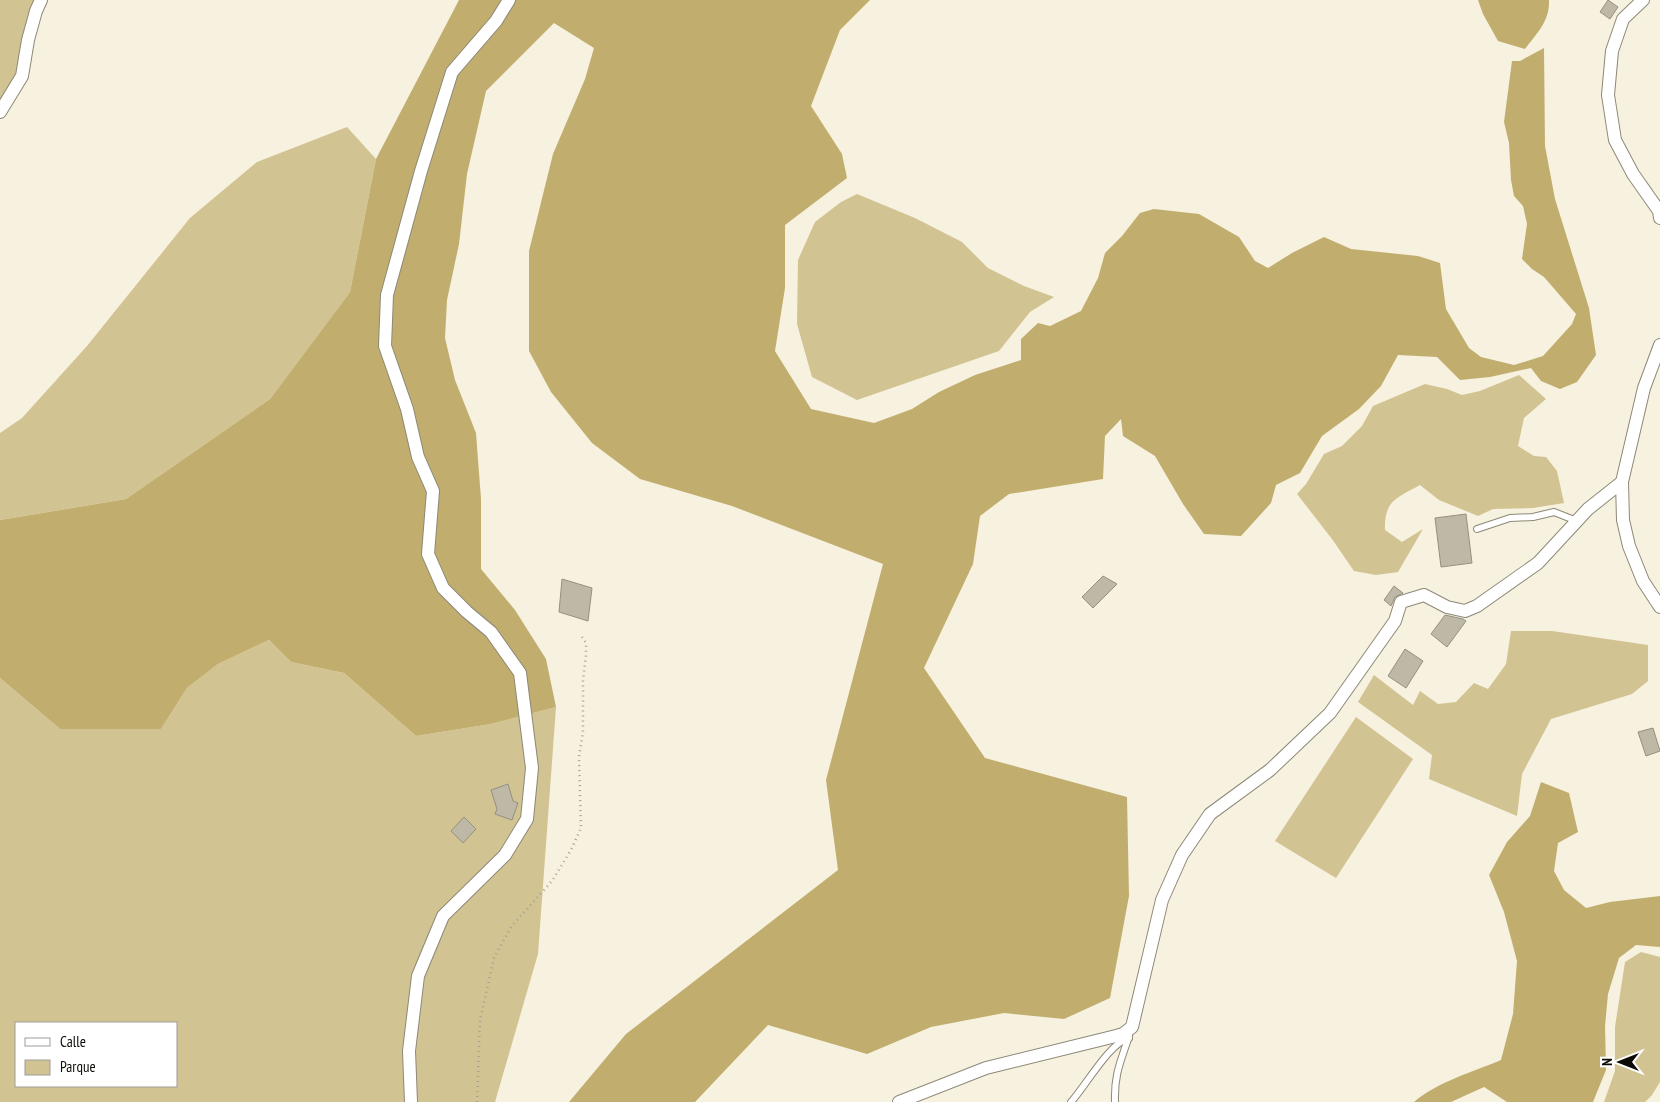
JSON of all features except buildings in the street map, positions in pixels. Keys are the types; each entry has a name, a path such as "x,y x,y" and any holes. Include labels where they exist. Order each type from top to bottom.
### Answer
{"street":[{"path":"0,112 22,76 28,40 41,0"},
{"path":"411,1102 409,1051 418,976 442,916 505,855 527,819 532,768 520,673 491,632 442,588 428,554 433,491 418,457 407,409 385,346 387,295 421,171 452,72 496,21 509,0"},
{"path":"1643,0 1623,19 1612,51 1608,95 1615,140 1633,174 1659,211 1660,218"},
{"path":"1660,345 1644,388 1622,482 1624,520 1629,546 1643,581 1660,606"},
{"path":"899,1102 986,1068 1130,1032 1162,900 1182,855 1210,814 1270,770 1330,713 1395,621 1401,602 1424,596 1465,611 1477,606 1538,563 1588,509 1622,482"}],"lane":[{"path":"1477,530 1510,518 1533,517 1554,512 1577,521"},
{"path":"1071,1102 1106,1056 1130,1032"},
{"path":"1115,1102 1114,1084 1118,1064 1130,1032"}],"path":[{"path":"478,1102 480,1020 494,958 511,927 552,881 571,850 581,828 579,757 583,732 583,680 586,655 586,643 582,637"}],"green space":[{"path":"0,0 34,0 24,34 15,81 0,106"},
{"path":"347,127 376,159 350,292 270,399 126,499 0,520 0,433 22,418 87,346 190,218 257,162"},
{"path":"857,194 915,218 962,242 988,268 1024,286 1054,297 1030,312 999,351 857,400 812,377 797,324 798,260 815,222 841,202"},
{"path":"1519,375 1546,399 1524,418 1518,446 1534,456 1546,457 1557,471 1564,503 1533,508 1493,509 1478,516 1439,500 1420,485 1394,501 1387,512 1385,530 1402,542 1423,529 1398,572 1376,575 1354,571 1297,494 1306,484 1324,454 1342,446 1362,426 1373,406 1425,384 1462,395 1480,391"},
{"path":"1511,631 1552,631 1648,645 1648,681 1632,694 1551,719 1522,774 1517,816 1429,779 1432,755 1358,702 1374,675 1413,705 1420,691 1438,704 1456,702 1474,683 1488,689 1506,664"},
{"path":"269,640 291,662 344,673 416,736 491,724 556,707 538,954 495,1102 0,1102 0,678 60,729 161,729 187,688 218,664"},
{"path":"1356,717 1413,759 1336,878 1275,841"},
{"path":"1641,952 1660,957 1660,1082 1645,1102 1604,1102 1615,1071 1615,1027 1625,962"}],"shaded area":[{"path":"459,0 870,0 840,30 811,106 842,154 847,178 785,225 785,288 775,351 811,409 874,423 912,409 939,392 975,375 1021,360 1021,339 1038,323 1050,326 1081,311 1098,278 1105,253 1122,236 1140,213 1154,209 1199,214 1239,237 1255,261 1268,268 1324,237 1351,249 1418,256 1440,263 1446,309 1469,348 1481,357 1514,365 1543,356 1572,324 1576,314 1544,277 1522,259 1527,224 1523,206 1514,196 1509,143 1504,122 1512,61 1520,61 1544,48 1545,146 1555,199 1589,308 1596,355 1577,382 1560,389 1541,381 1531,368 1490,377 1460,380 1437,357 1398,355 1381,386 1359,409 1322,436 1300,473 1276,485 1271,503 1241,536 1204,534 1183,504 1155,456 1123,436 1121,419 1105,436 1103,479 1009,494 980,516 973,564 924,668 985,758 1127,797 1129,896 1110,998 1064,1019 1004,1013 931,1027 867,1054 768,1025 695,1102 569,1102 626,1034 838,870 826,780 883,564 732,506 640,479 592,443 551,392 529,351 529,251 553,154 585,79 594,48 554,23 486,91 467,174 459,244 447,300 445,338 455,380 476,433 481,499 481,569 515,610 546,659 556,707 491,724 416,736 344,673 291,662 269,640 218,664 187,688 161,729 60,729 0,678 0,520 126,499 270,399 350,292 376,159"},
{"path":"1478,0 1549,0 1549,7 1545,21 1525,49 1498,41 1483,14"},
{"path":"1541,782 1569,793 1578,832 1558,843 1554,871 1564,890 1586,908 1610,902 1660,896 1660,947 1636,945 1619,958 1608,994 1605,1026 1606,1070 1593,1102 1507,1102 1484,1087 1451,1102 1414,1102 1444,1083 1501,1060 1513,1014 1517,961 1504,912 1489,875 1507,842 1530,816"}]}
